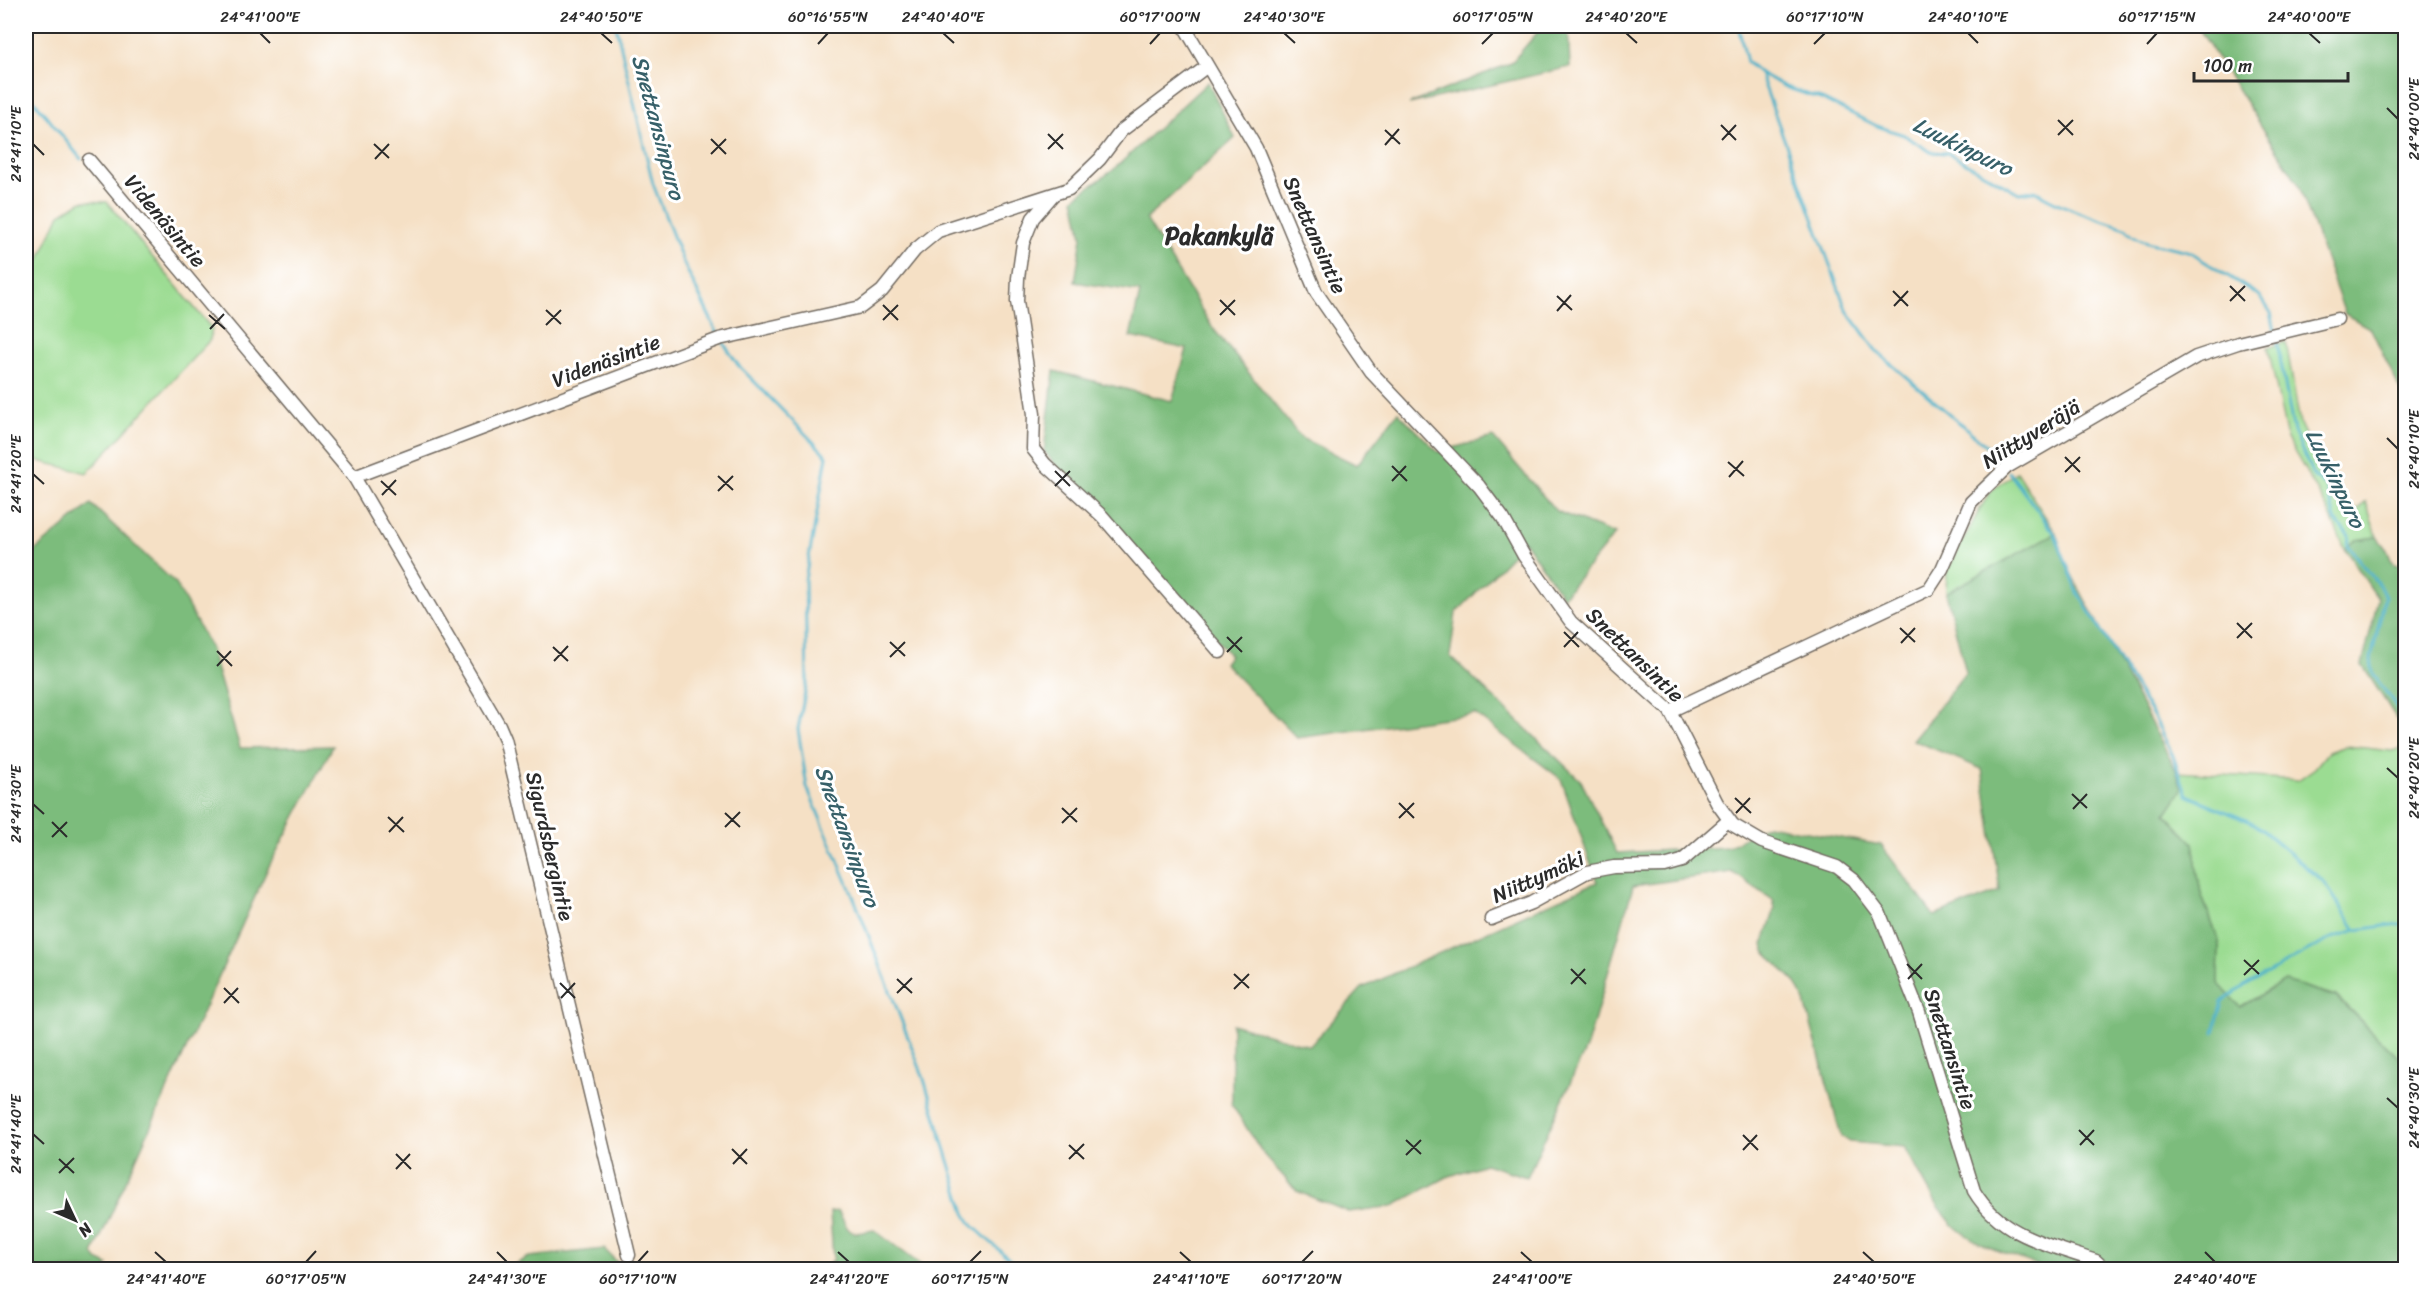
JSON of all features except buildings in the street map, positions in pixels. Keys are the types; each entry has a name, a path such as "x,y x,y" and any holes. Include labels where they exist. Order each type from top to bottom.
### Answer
{"street":[{"name":"Snettansintie","path":"1184,26 1206,67 1256,148 1316,292 1342,334 1371,372 1479,486 1503,518 1524,556 1571,622 1670,711 1729,820 1745,834 1762,842 1837,867 1854,880 1880,914 1898,954 1919,1012 1974,1191 1984,1207 1998,1221 2017,1233 2096,1261 2106,1269"},
{"name":"Videnäsintie","path":"89,160 354,477 719,339 861,307 882,291 915,250 938,231 1069,189 1100,159 1121,131 1206,67"},
{"path":"1052,195 1033,218 1023,243 1018,278 1017,301 1034,414 1033,449 1045,464 1102,516 1220,652"},
{"name":"Niittyveräjä","path":"1670,711 1929,589 1942,569 1971,502 1989,482 2017,461 2196,357 2238,343 2337,319"},
{"name":"Sigurdsbergintie","path":"354,477 494,715 505,739 629,1255"},
{"name":"Niittymäki","path":"1491,919 1531,903 1587,872 1614,867 1664,866 1682,861 1729,820"}],"green space":[{"path":"1543,26 1568,26 1570,67 1409,104 1511,63"},
{"path":"2197,26 2405,26 2405,400 2371,329 2345,314 2298,183"},
{"path":"1208,82 1235,138 1146,219 1212,327 1301,438 1357,465 1398,412 1438,452 1493,437 1556,511 1615,534 1563,597 1525,542 1456,613 1450,656 1581,781 1617,853 1728,847 1767,825 1881,845 1934,916 2000,891 1982,769 1913,740 1966,672 1946,593 2056,533 2065,562 2177,772 2182,790 2166,814 2193,843 2201,894 2219,941 2218,983 2240,1007 2285,981 2336,997 2405,1064 2405,1269 2036,1269 2036,1265 1996,1250 1968,1236 1951,1223 1929,1191 1905,1147 1850,1142 1841,1136 1805,1002 1796,983 1766,953 1763,945 1775,909 1773,900 1732,872 1633,886 1587,1046 1527,1177 1485,1164 1447,1177 1393,1206 1348,1212 1297,1191 1264,1155 1232,1105 1232,1024 1310,1046 1362,988 1597,882 1561,779 1475,714 1297,738 1224,663 1230,655 1122,535 1064,476 1044,451 1054,371 1172,401 1187,349 1130,337 1140,292 1075,282 1082,237 1074,198 1113,170"},
{"path":"82,201 107,202 212,329 210,340 87,473 26,458 26,289 60,214"},
{"path":"2286,342 2300,424 2320,467 2331,479 2342,506 2351,512 2359,509 2366,502 2377,537 2356,540 2345,549 2327,508 2287,439 2268,347"},
{"path":"2016,472 2056,533 1946,593 1947,571 1981,507 1991,491"},
{"path":"91,504 176,584 210,647 240,748 333,746 268,868 93,1254 97,1260 108,1265 106,1269 26,1269 26,558"},
{"path":"2377,537 2387,550 2393,564 2405,566 2406,689 2399,722 2362,665 2378,599 2345,549 2356,540"},
{"path":"2346,746 2392,751 2405,747 2405,1064 2336,996 2285,981 2240,1007 2218,983 2219,941 2201,894 2193,843 2166,814 2181,790 2177,772 2298,780 2315,768 2328,752"},
{"path":"838,1211 850,1231 858,1233 874,1230 926,1269 826,1269 833,1259 830,1212"},
{"path":"604,1249 624,1269 506,1269 529,1257"}],"waterway":[{"name":"Snettansinpuro","path":"616,26 653,184 683,262 718,334"},
{"name":"Luukinpuro","path":"1738,26 1747,62 1760,73 1785,87 1824,100 1877,126 1904,135 1931,152 1948,153 2019,193 2035,191 2067,208 2126,228 2142,240 2194,254 2260,296 2271,313 2275,331"},
{"path":"1760,73 1846,309 1877,352 1989,448 2003,464"},
{"path":"26,91 81,159"},
{"name":"Luukinpuro","path":"2276,337 2294,432 2313,475 2327,487 2335,520 2349,536 2348,546 2379,585 2385,597 2371,659 2373,674 2406,720"},
{"name":"Snettansinpuro","path":"723,342 738,365 827,456 805,580 807,682 798,729 807,787 854,898 923,1076 965,1213 972,1225 1021,1270"},
{"path":"2009,472 2055,534 2078,593 2155,719 2173,756 2187,795 2255,824 2324,882 2356,930"},
{"path":"2214,1032 2222,1002 2247,984 2332,938 2356,930 2406,923"}],"district":[{"name":"Pakankylä","path":"1219,236"}]}
